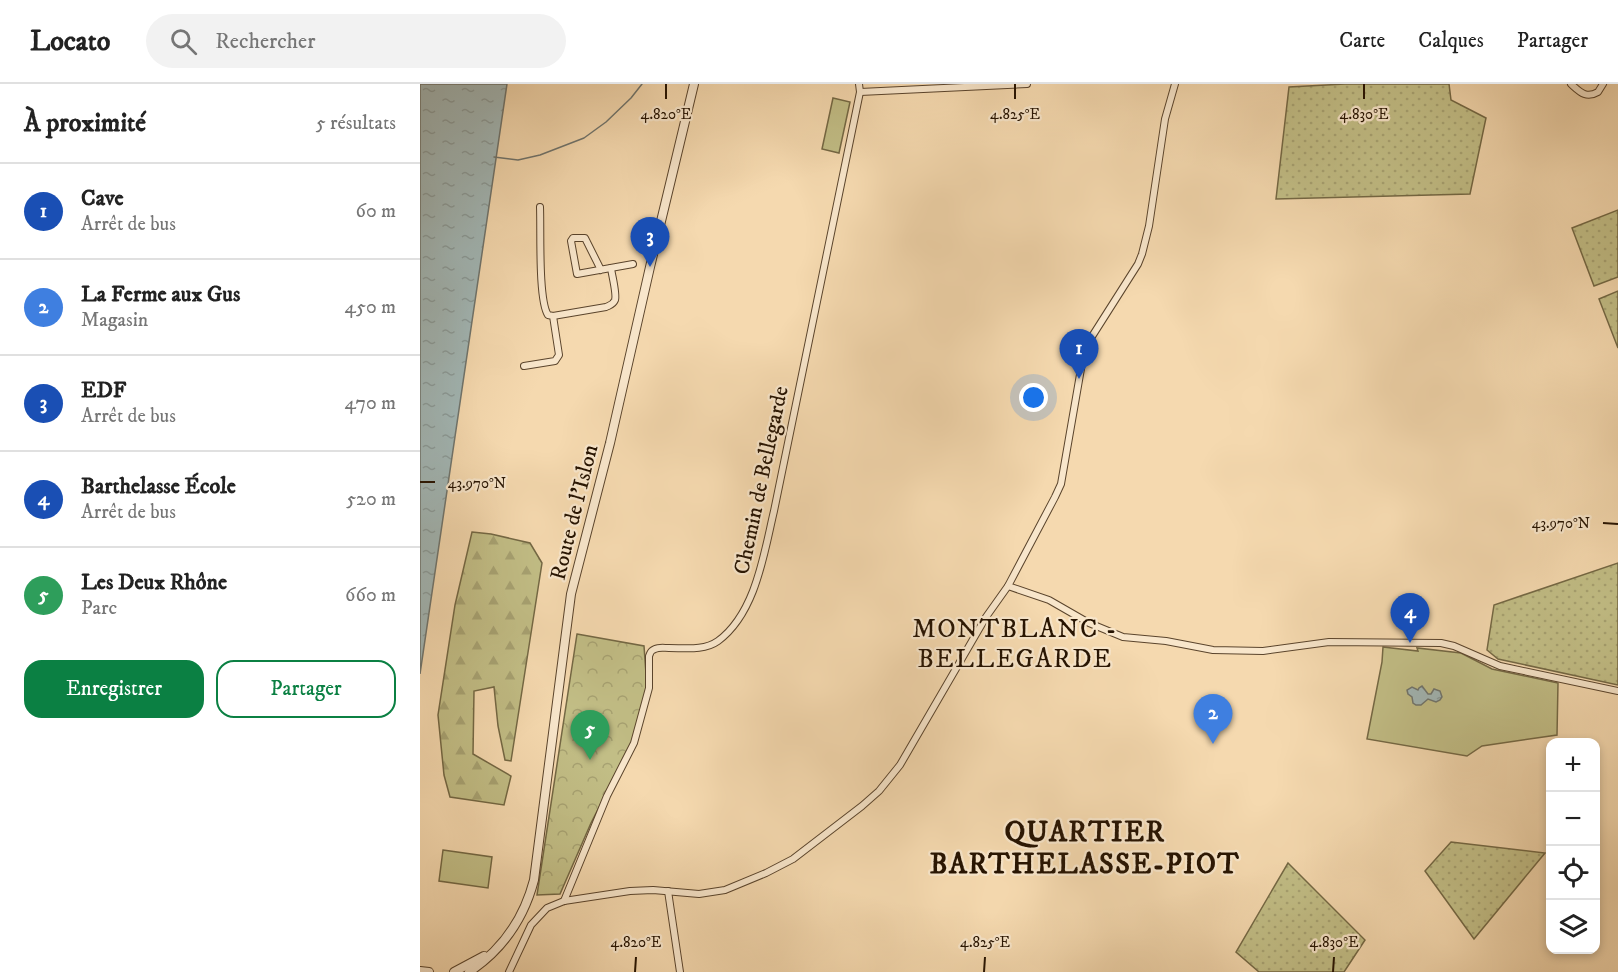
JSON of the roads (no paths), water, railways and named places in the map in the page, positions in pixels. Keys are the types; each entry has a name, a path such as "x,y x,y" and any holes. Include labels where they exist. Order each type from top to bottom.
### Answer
{"street":[{"name":"Route de l'Islon","path":"469,972 487,959 511,933 529,899 534,880 571,594 610,443 694,84"},
{"path":"859,84 860,92 1027,84"},
{"path":"509,972 531,925 547,908 564,901 630,891 668,891 693,894 725,890 793,860 879,791 900,765 986,617 1008,586 1061,484 1086,349 1142,254 1149,226 1165,119 1176,84"},
{"path":"1572,84 1588,96 1598,92 1603,84"},
{"name":"Chemin de Bellegarde","path":"564,901 607,796 634,743 649,688 651,652 657,648 703,647 719,640 741,614 754,590 774,511 860,92"},
{"path":"540,207 542,291 545,311 548,315 606,307 612,304 615,301 615,295 611,268"},
{"path":"601,270 585,238 572,239 577,274 601,270 633,264"},
{"path":"524,366 555,361 558,358 553,316"},
{"path":"1008,586 1049,600 1089,623 1123,637 1166,641 1225,651 1280,650 1329,642 1441,643 1454,646 1500,666 1618,692"},
{"path":"668,891 680,972"},
{"name":"Route de l'Islon","path":"454,972 478,960 498,946"},
{"path":"420,971 429,972"}],"water":[{"path":"420,84 507,84 420,674"},
{"path":"1422,686 1428,694 1431,694 1434,689 1440,691 1442,697 1436,702 1428,699 1421,705 1416,705 1407,690 1412,687 1418,690"}],"waterway":[{"path":"494,157 518,160 540,155 584,138 606,122 642,84"}],"place":[{"name":"EDF","path":"650,267"},
{"name":"Cave","path":"1079,379"},
{"name":"Barthelasse École","path":"1410,643"},
{"name":"La Ferme aux Gus","path":"1213,744"},
{"name":"Les Deux Rhône","path":"590,760"}],"district":[{"name":"MONTBLANC - BELLEGARDE","path":"1015,643"},
{"name":"QUARTIER BARTHELASSE-PIOT","path":"1085,847"}]}
